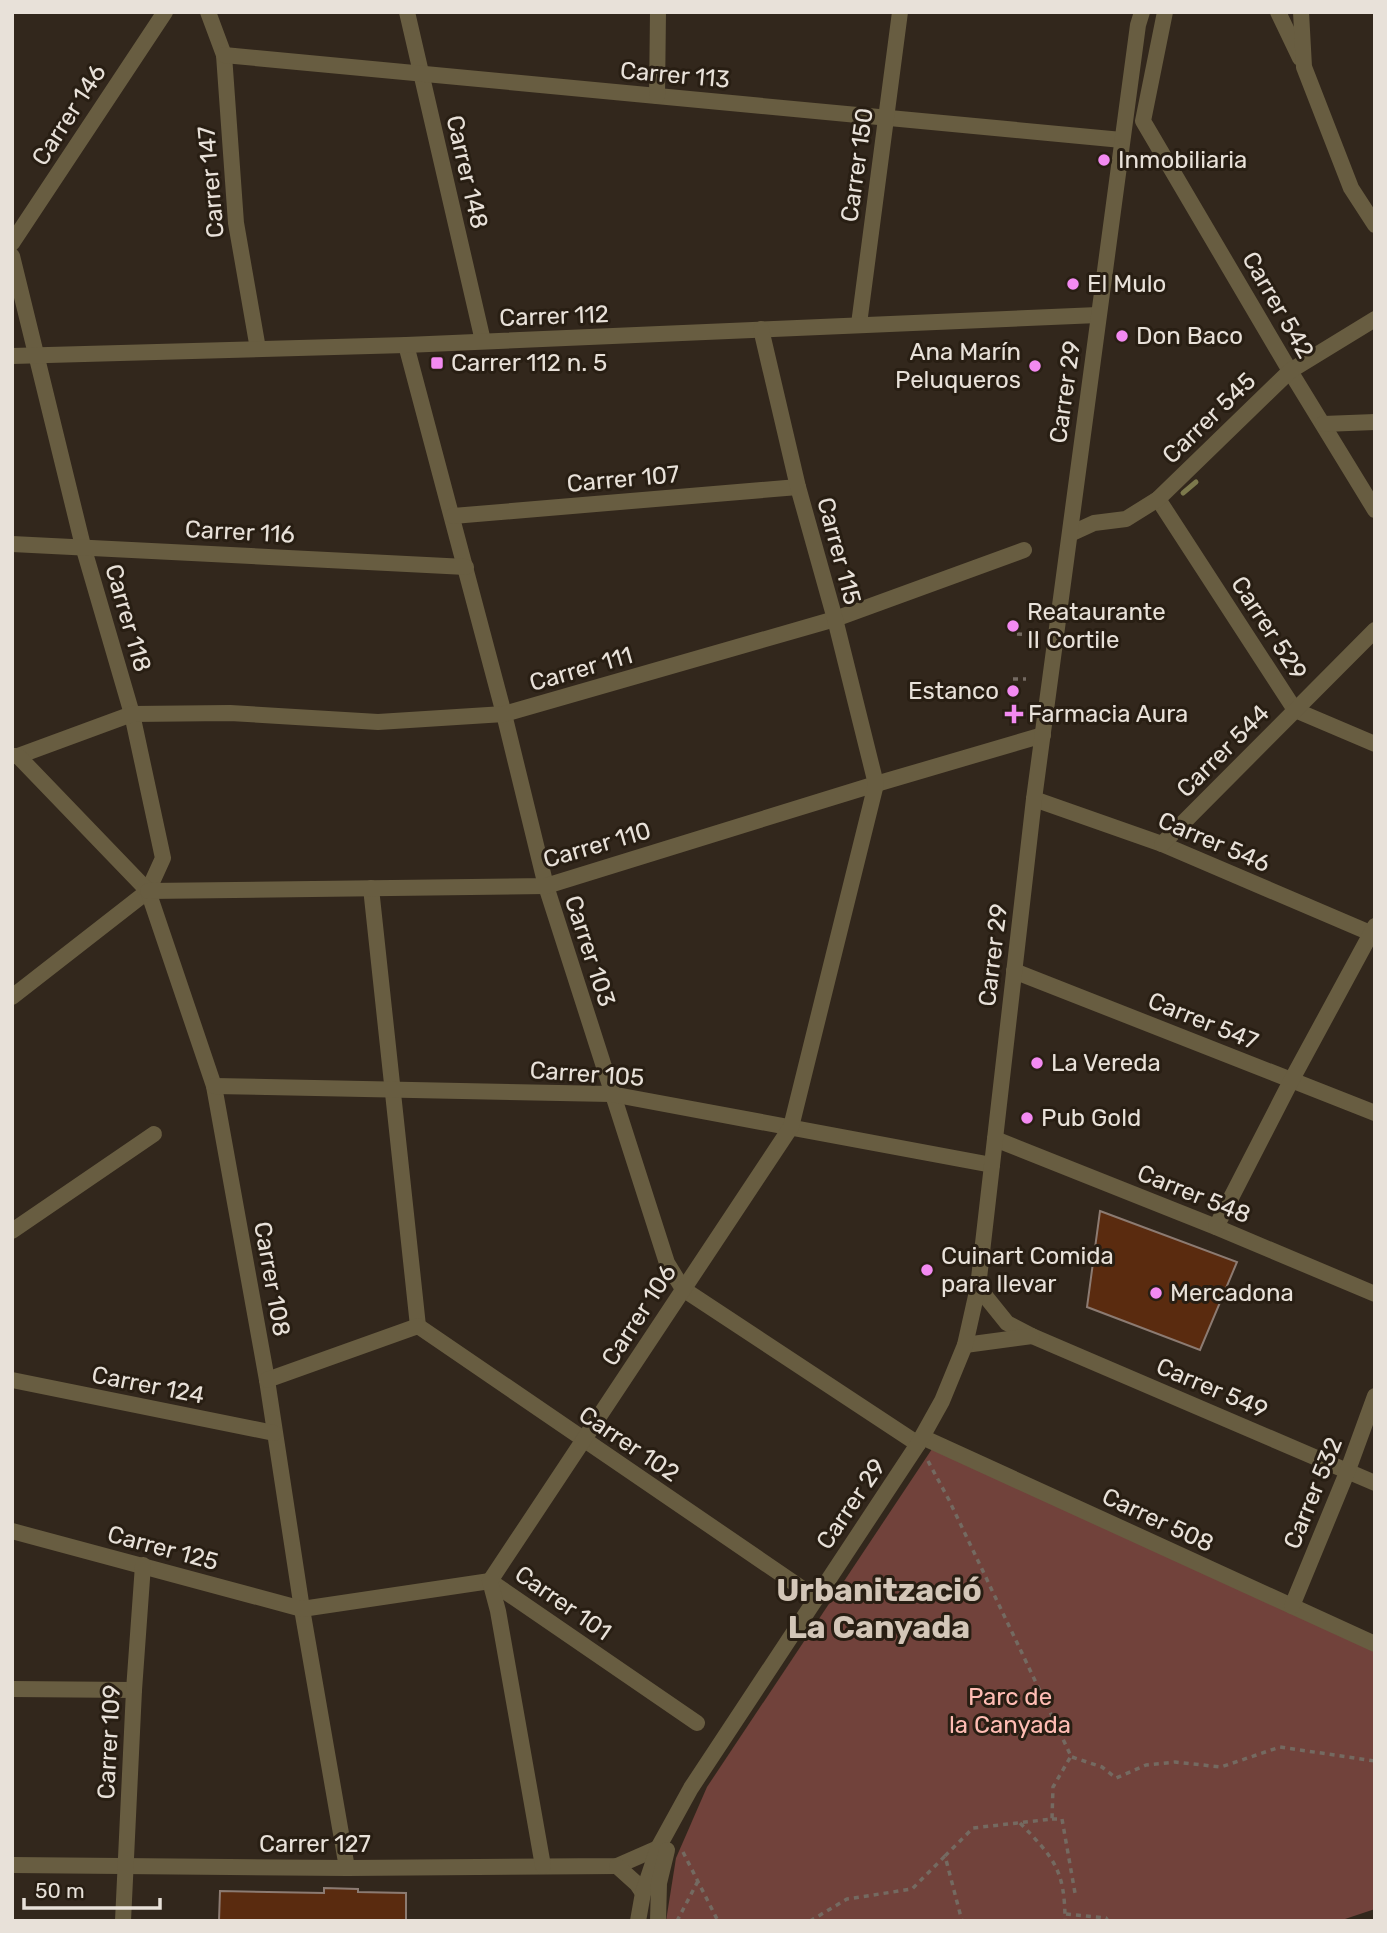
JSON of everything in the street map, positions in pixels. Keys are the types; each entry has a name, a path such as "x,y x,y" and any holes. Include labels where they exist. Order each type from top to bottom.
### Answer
{"street":[{"name":"Carrer 146","path":"12,243 165,12"},
{"name":"Carrer 147","path":"208,12 224,55 236,223 258,349"},
{"name":"Carrer 148","path":"407,12 483,341"},
{"path":"657,12 657,96"},
{"name":"Carrer 150","path":"859,324 900,12"},
{"name":"Carrer 29","path":"638,1921 643,1893 658,1847 691,1788 920,1440 942,1401 965,1345 978,1287 1034,799 1122,140 1142,12"},
{"name":"Carrer 542","path":"1165,12 1143,121 1375,510"},
{"path":"1279,12 1304,67 1351,188 1375,225"},
{"path":"1301,12 1304,67"},
{"name":"Carrer 113","path":"224,55 1122,140"},
{"name":"Carrer 118","path":"12,256 83,546 132,715 163,858 148,891"},
{"name":"Carrer 112","path":"12,356 406,345 1098,315"},
{"name":"Carrer 545","path":"1070,534 1094,523 1126,519 1158,499 1290,371 1375,319"},
{"name":"Carrer 115","path":"761,329 798,487 835,619 876,784"},
{"name":"Carrer 103","path":"406,345 453,516 546,886 667,1263 683,1289 920,1440"},
{"path":"1323,424 1375,422"},
{"name":"Carrer 107","path":"453,516 798,487"},
{"name":"Carrer 529","path":"1158,499 1296,710 1375,744"},
{"name":"Carrer 116","path":"12,544 466,567"},
{"name":"Carrer 111","path":"15,756 132,715 230,713 377,722 504,714 835,619 1024,550"},
{"name":"Carrer 544","path":"1162,844 1375,630"},
{"name":"Carrer 110","path":"148,891 546,886 1043,735"},
{"name":"Carrer 108","path":"15,756 148,891 214,1086 267,1380 347,1868"},
{"name":"Carrer 106","path":"490,1581 791,1127 876,784"},
{"name":"Carrer 546","path":"1034,799 1162,844 1373,932"},
{"path":"267,1380 418,1326 371,888"},
{"path":"12,997 148,891"},
{"path":"1216,1227 1291,1080 1373,932"},
{"name":"Carrer 547","path":"1014,971 1375,1113"},
{"name":"Carrer 105","path":"214,1086 611,1094 992,1165"},
{"path":"12,1231 154,1134"},
{"name":"Carrer 548","path":"995,1139 1375,1294"},
{"name":"Carrer 549","path":"978,1287 1007,1323 1032,1336 1375,1483"},
{"name":"Carrer 102","path":"418,1326 816,1598"},
{"path":"965,1345 1032,1336"},
{"name":"Carrer 124","path":"12,1380 274,1433"},
{"name":"Carrer 532","path":"1292,1606 1375,1396"},
{"name":"Carrer 508","path":"920,1440 1375,1644"},
{"name":"Carrer 125","path":"12,1531 303,1609"},
{"name":"Carrer 109","path":"123,1921 143,1565"},
{"path":"490,1581 498,1611 543,1866"},
{"name":"Carrer 101","path":"303,1609 490,1581 697,1723"},
{"path":"12,1689 134,1690"},
{"name":"Carrer 29","path":"658,1921 659,1884 673,1824"},
{"name":"Carrer 127","path":"12,1865 347,1868 617,1866 658,1847"},
{"path":"617,1866 643,1893"}],"path":[{"path":"1017,634 1032,635"},
{"path":"1013,679 1026,679"},
{"path":"920,1440 1071,1756 1102,1767 1116,1778 1146,1765 1166,1763 1221,1767 1280,1747 1375,1761"},
{"path":"1052,1819 1053,1787 1071,1756"},
{"path":"810,1921 847,1899 912,1889 973,1828 1052,1819 1062,1819 1075,1893"},
{"path":"1020,1823 1046,1849 1060,1871 1065,1921"},
{"path":"680,1847 718,1921"},
{"path":"945,1856 962,1921"},
{"path":"677,1921 698,1881"},
{"path":"1065,1914 1106,1918 1108,1921"}],"green space":[{"name":"Parc de la Canyada","path":"932,1449 1375,1649 1375,1909 1339,1921 666,1921 676,1858 707,1787"}],"building":[{"name":"Mercadona","path":"1100,1211 1237,1262 1200,1350 1087,1307"},
{"path":"324,1888 406,1893 406,1921 219,1921 220,1891 324,1893"}],"waterway":[{"path":"1183,493 1196,482"}],"place":[{"name":"Inmobiliaria","path":"1104,160"},
{"name":"El Mulo","path":"1073,284"},
{"name":"Don Baco","path":"1122,336"},
{"name":"Carrer 112 n. 5","path":"437,363"},
{"name":"Ana Marín Peluqueros","path":"1035,366"},
{"name":"Reataurante II Cortile","path":"1013,626"},
{"name":"Estanco","path":"1013,691"},
{"name":"Farmacia Aura","path":"1014,714"},
{"name":"La Vereda","path":"1037,1063"},
{"name":"Pub Gold","path":"1027,1118"},
{"name":"Cuinart Comida para llevar","path":"927,1270"},
{"name":"Mercadona","path":"1156,1293"}],"district":[{"name":"Urbanització La Canyada","path":"879,1608"}]}
